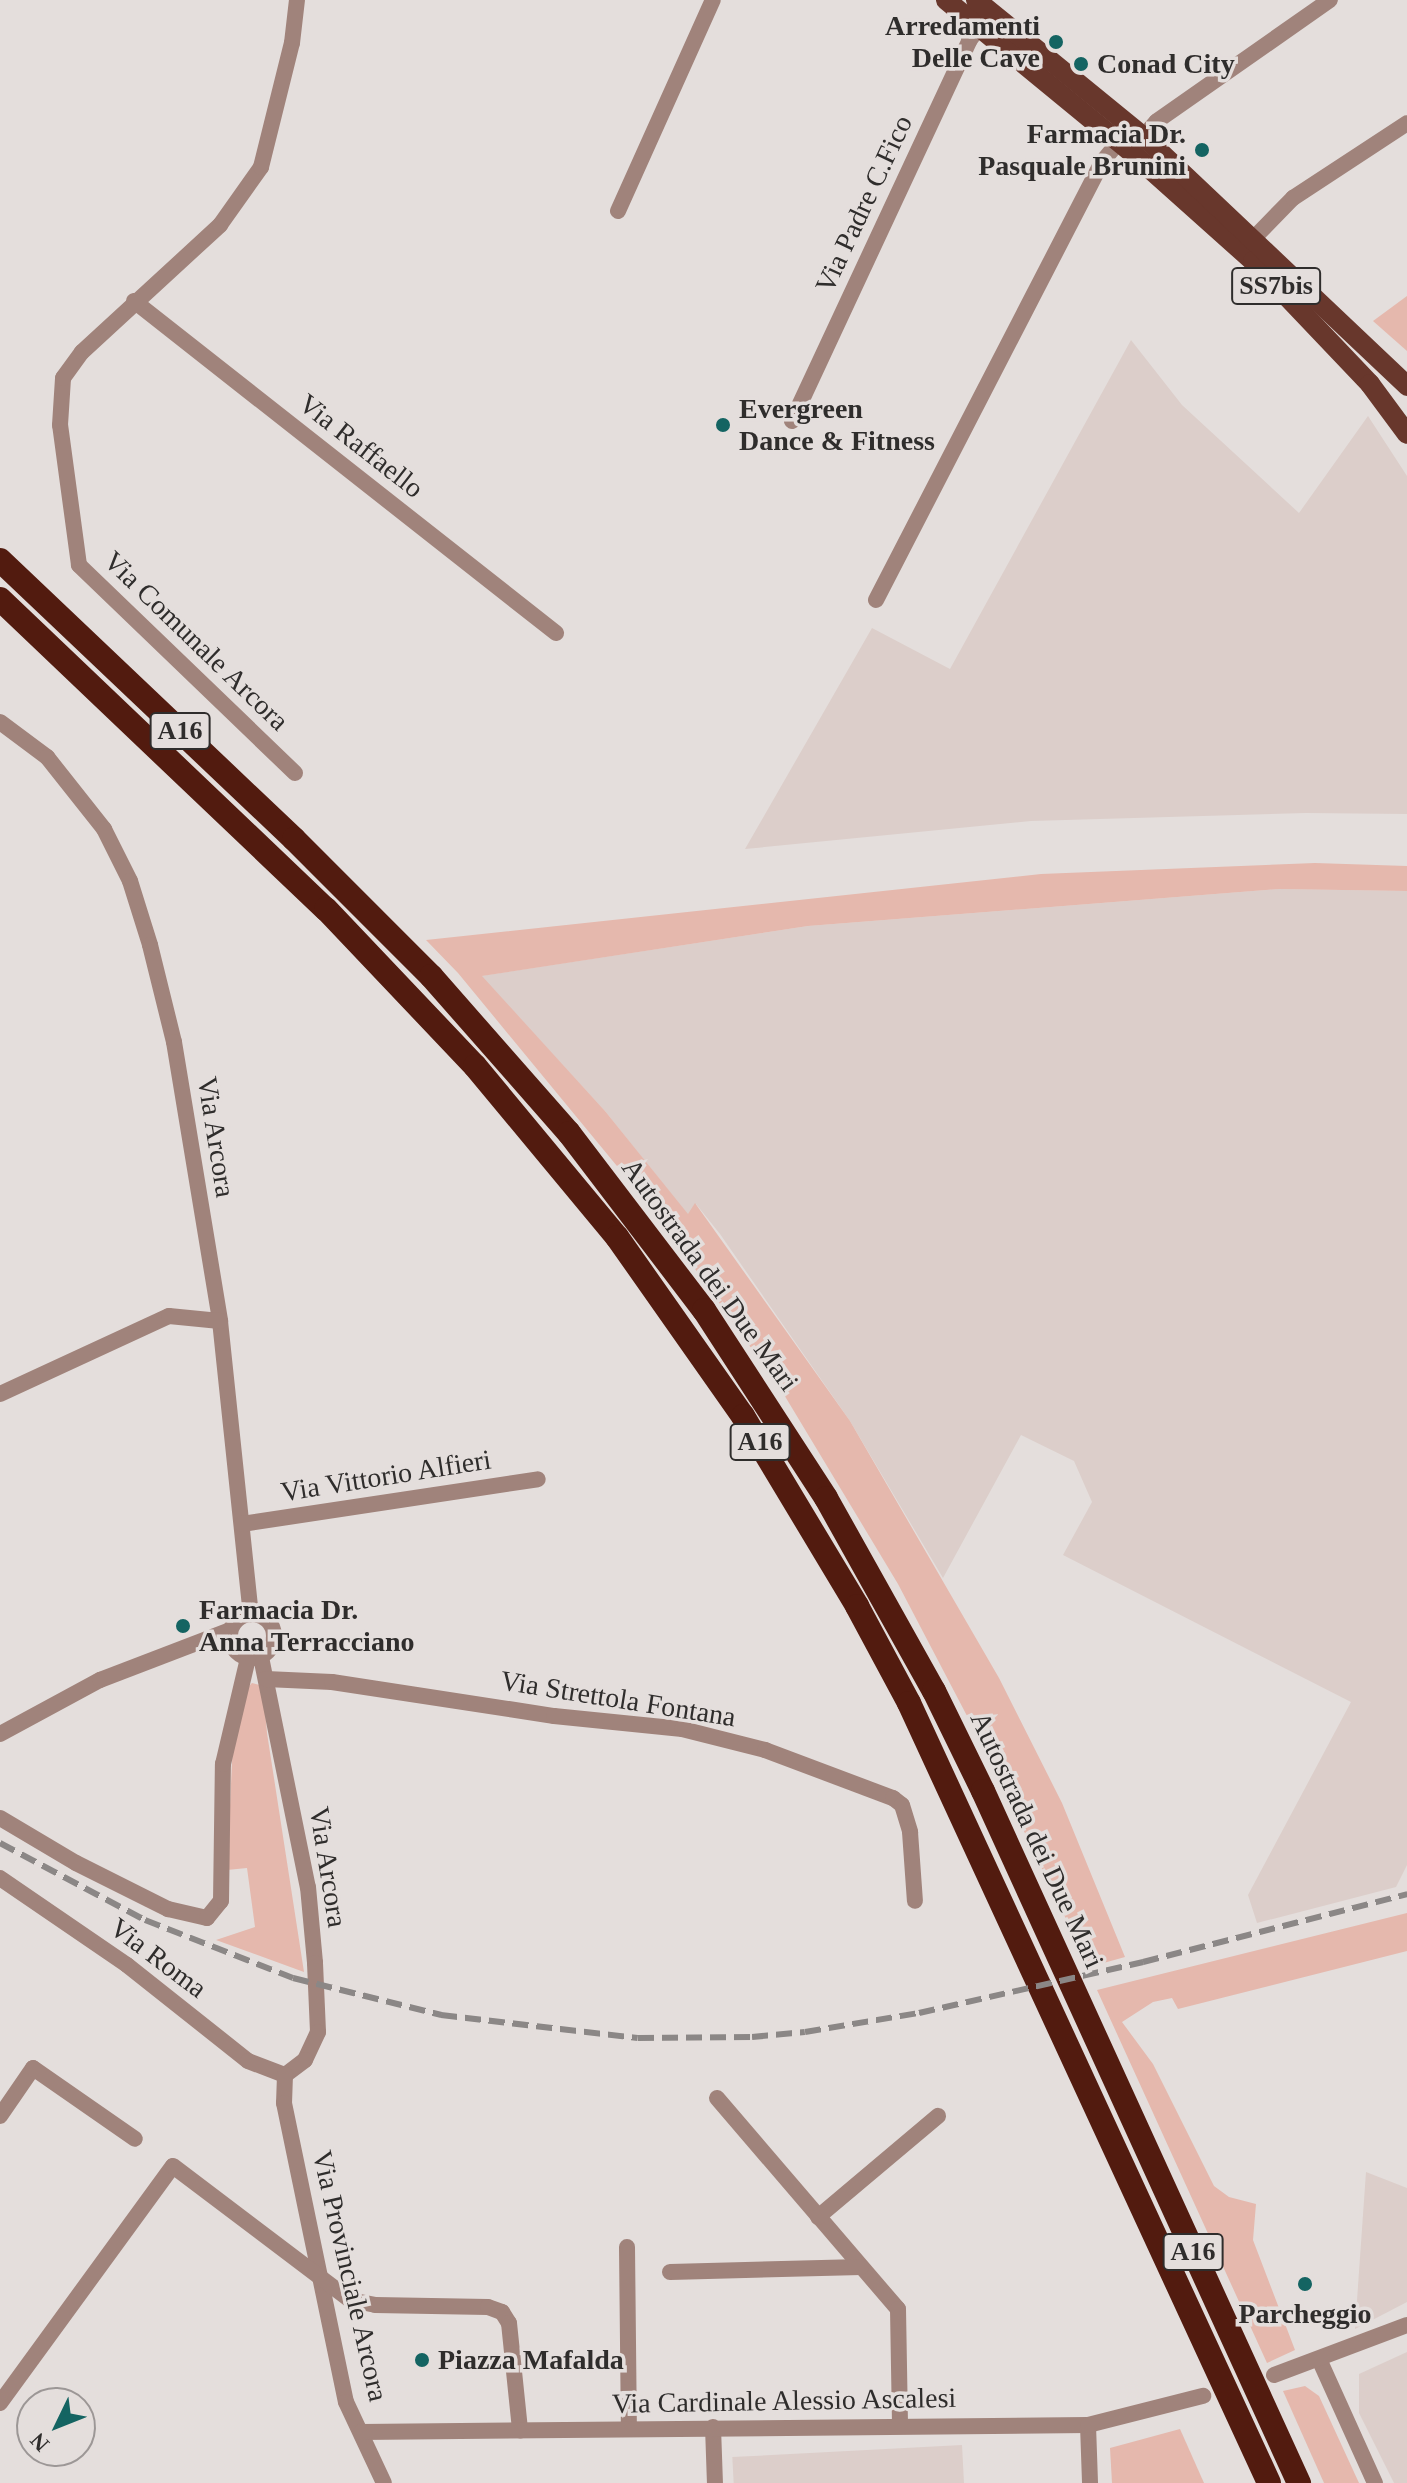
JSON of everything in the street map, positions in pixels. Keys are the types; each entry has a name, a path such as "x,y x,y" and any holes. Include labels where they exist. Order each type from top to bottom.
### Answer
{"highway":[{"name":"Autostrada dei Due Mari","path":"0,560 359,903 497,1048 639,1221 767,1403 858,1552 934,1691 1299,2483"},
{"name":"Autostrada dei Due Mari","path":"0,599 399,982 548,1151 617,1237 743,1416 849,1592 909,1703 1031,1961 1269,2483"}],"main road":[{"name":"SS7bis","path":"946,0 982,14 1252,240 1407,386"},
{"name":"SS7bis","path":"1131,140 1253,261 1370,384 1407,434"}],"street":[{"name":"Via Comunale Arcora","path":"295,773 79,565 60,425 63,378 82,352 220,225 261,167 292,43 297,0"},
{"path":"618,211 713,0"},
{"path":"876,600 1103,161 1330,0"},
{"name":"Via Padre C.Fico","path":"792,421 982,14"},
{"path":"1252,240 1293,198 1407,123"},
{"name":"Via Raffaello","path":"134,301 556,633"},
{"name":"Via Arcora","path":"0,722 47,757 104,829 130,881 150,945 174,1042 220,1321 251,1614 265,1619 273,1631 272,1646 254,1658"},
{"path":"0,1394 169,1316 220,1321"},
{"name":"Via Vittorio Alfieri","path":"242,1524 538,1479"},
{"path":"0,1734 100,1680 230,1630 238,1618 251,1614"},
{"name":"Via Arcora","path":"230,1630 235,1651 254,1658 266,1679 308,1887 318,2032 305,2060 285,2075"},
{"path":"0,1818 76,1863 168,1909 207,1918 221,1901 223,1764 254,1658"},
{"name":"Via Strettola Fontana","path":"266,1679 332,1682 554,1716 682,1729 765,1750 893,1798 902,1805 910,1832 915,1901"},
{"name":"Via Roma","path":"0,1878 127,1965 248,2061 285,2075"},
{"path":"0,2116 33,2068 135,2139"},
{"name":"Via Provinciale Arcora","path":"285,2075 284,2103 346,2402 384,2483"},
{"path":"717,2098 898,2309 900,2426"},
{"path":"818,2217 938,2116"},
{"path":"0,2403 173,2166 320,2281 350,2300 375,2305 488,2307 502,2312 509,2323 520,2430"},
{"path":"627,2247 629,2428"},
{"path":"670,2272 861,2267"},
{"path":"1274,2375 1407,2325"},
{"path":"1319,2359 1375,2483"},
{"name":"Via Cardinale Alessio Ascalesi","path":"361,2432 1088,2425 1203,2396"},
{"path":"1088,2425 1090,2483"},
{"path":"713,2427 715,2483"}],"shaded area":[{"path":"1407,296 1407,351 1373,321"},
{"path":"1131,340 1182,405 1299,513 1368,416 1407,476 1407,814 1306,813 1031,821 745,849 872,628 950,669"},
{"path":"1315,863 1407,866 1407,891 1279,889 808,926 482,976 605,1111 688,1214 695,1203 850,1421 999,1678 1062,1803 1125,1957 1089,1967 988,1756 898,1584 783,1393 654,1211 458,973 426,940 1041,874"},
{"path":"1279,889 1407,891 1407,1865 1396,1887 1257,1923 1248,1895 1351,1702 1063,1555 1092,1502 1074,1461 1021,1435 943,1578 850,1421 720,1234 696,1204 688,1215 605,1111 481,976 808,926"},
{"path":"252,1683 263,1686 267,1733 304,1972 216,1940 255,1927 247,1868 227,1870 233,1741 247,1688"},
{"path":"1407,1913 1407,1951 1178,2009 1172,1998 1153,2002 1122,2022 1153,2064 1214,2186 1229,2197 1256,2204 1253,2240 1295,2350 1267,2363 1097,1990"},
{"path":"1366,2172 1407,2188 1407,2302 1355,2329"},
{"path":"1407,2352 1407,2483 1394,2483 1359,2413 1359,2374"},
{"path":"1305,2386 1319,2396 1359,2483 1324,2483 1283,2391"},
{"path":"1180,2429 1204,2483 1112,2483 1110,2448"},
{"path":"962,2445 964,2483 734,2483 732,2457"}],"railway":[{"path":"0,1843 145,1920 293,1978 441,2015 638,2038 752,2037 805,2032 919,2013 1143,1962 1407,1894"}],"place":[{"name":"Arredamenti Delle Cave","path":"1056,42"},
{"name":"Conad City","path":"1081,64"},
{"name":"Farmacia Dr. Pasquale Brunini","path":"1202,150"},
{"name":"Evergreen Dance & Fitness","path":"723,425"},
{"name":"Farmacia Dr. Anna Terracciano","path":"183,1626"},
{"name":"Parcheggio","path":"1305,2284"},
{"name":"Piazza Mafalda","path":"422,2360"}]}
